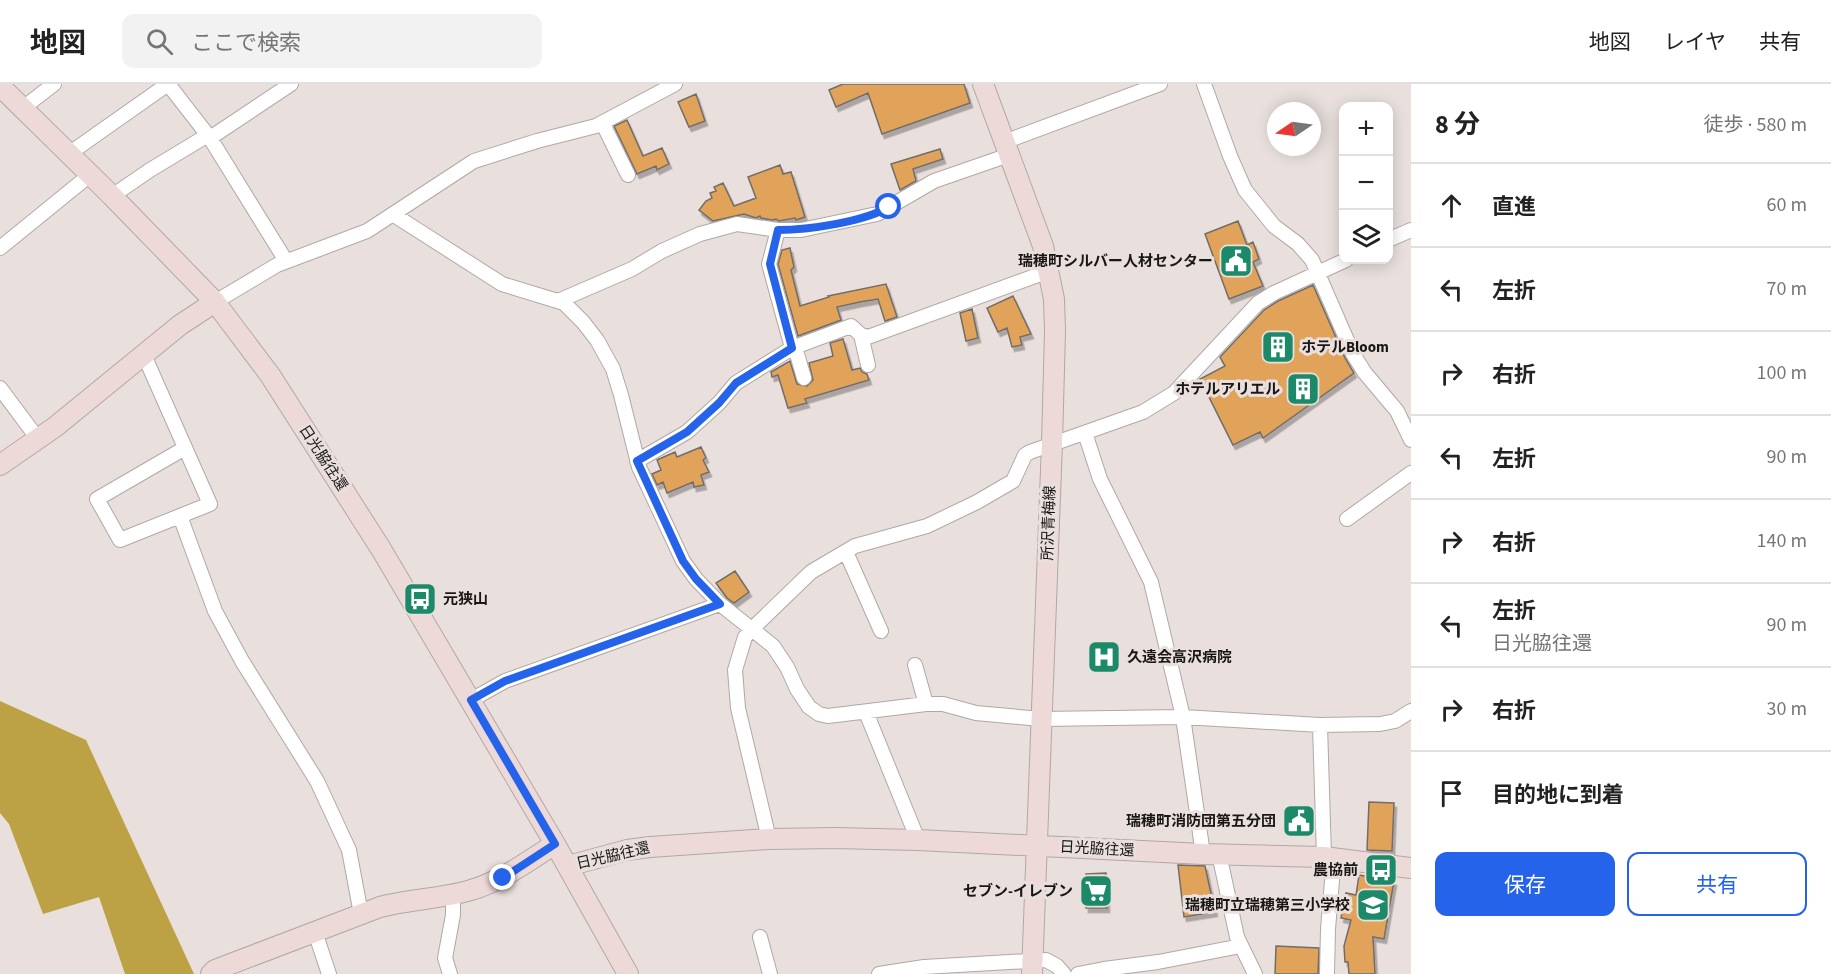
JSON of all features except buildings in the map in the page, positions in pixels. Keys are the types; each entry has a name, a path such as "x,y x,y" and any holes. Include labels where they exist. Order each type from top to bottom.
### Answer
{"main road":[{"name":"所沢青梅線","path":"983,84 1043,246 1054,299 1052,443 1032,968"},
{"name":"日光脇往還","path":"0,86 91,174 215,302 270,375 381,549 568,866 627,850 769,839 918,840 1211,854 1329,857 1411,867"},
{"path":"0,465 38,439 114,380 180,324 215,302"},
{"path":"211,974 215,970 403,900 469,891 503,878 555,844"},
{"path":"568,866 628,974"}],"street":[{"path":"23,108 54,84"},
{"path":"70,153 168,84 209,137 286,261"},
{"path":"112,196 150,170 209,137 291,84"},
{"path":"215,302 277,265 367,231 474,161 498,152 603,124 675,84"},
{"path":"558,301 632,269 662,251 700,234 737,224 778,230 801,230 877,214 934,182 1007,148 1160,84"},
{"path":"1204,84 1245,190 1274,226 1298,244 1312,260 1353,354 1365,373 1397,411 1411,440"},
{"path":"603,124 628,175"},
{"path":"0,248 91,174"},
{"path":"394,215 502,284 558,301 583,322 597,340 613,369 637,461 683,561 696,579 720,604 773,646 782,657 804,702 819,714 828,716 943,704 976,713 1041,719 1183,717 1320,725 1380,724 1395,721 1411,711"},
{"path":"778,230 770,264 804,378"},
{"path":"1393,238 1411,230"},
{"path":"769,839 738,708 735,670 745,636 811,572 855,546 927,526 977,502 1013,481 1025,455 1159,404 1174,393 1258,303 1339,263"},
{"path":"637,461 687,432 719,403 736,383 794,347 851,326 861,335 868,337 1049,271"},
{"path":"861,335 868,365"},
{"path":"144,355 210,504 120,540 97,499 185,448"},
{"path":"0,388 38,439"},
{"path":"1085,433 1100,479 1151,582 1183,717 1211,854 1237,937 1255,974"},
{"path":"1347,519 1411,474"},
{"path":"180,516 215,611 242,661 317,781 349,850 361,914"},
{"path":"846,552 881,631"},
{"path":"471,700 505,681 720,604"},
{"path":"915,665 926,704"},
{"path":"866,712 918,840"},
{"path":"1320,725 1329,857 1328,974"},
{"path":"450,974 445,958 453,915 453,894"},
{"path":"315,932 329,974"},
{"path":"760,937 770,974"},
{"path":"1078,974 1241,946"},
{"path":"879,974 922,967 1032,968 1046,960 1057,966 1064,974"}],"shaded area":[{"path":"0,701 86,740 194,974 125,974 99,897 43,914 9,824 0,813"}],"place":[{"name":"瑞穂町シルバー人材センター","path":"1236,261"},
{"name":"ホテルBloom","path":"1278,347"},
{"name":"ホテルアリエル","path":"1303,389"},
{"name":"元狭山","path":"420,599"},
{"name":"久遠会高沢病院","path":"1104,657"},
{"name":"瑞穂町消防団第五分団","path":"1299,821"},
{"name":"農協前","path":"1381,870"},
{"name":"セブン-イレブン","path":"1096,891"},
{"name":"瑞穂町立瑞穂第三小学校","path":"1373,905"}],"route":[{"path":"503,878 555,844 471,700 505,681 720,604 696,579 683,561 637,461 687,432 719,403 736,383 792,348 770,264 778,230 801,230 835,223 877,214 889,207"}]}
